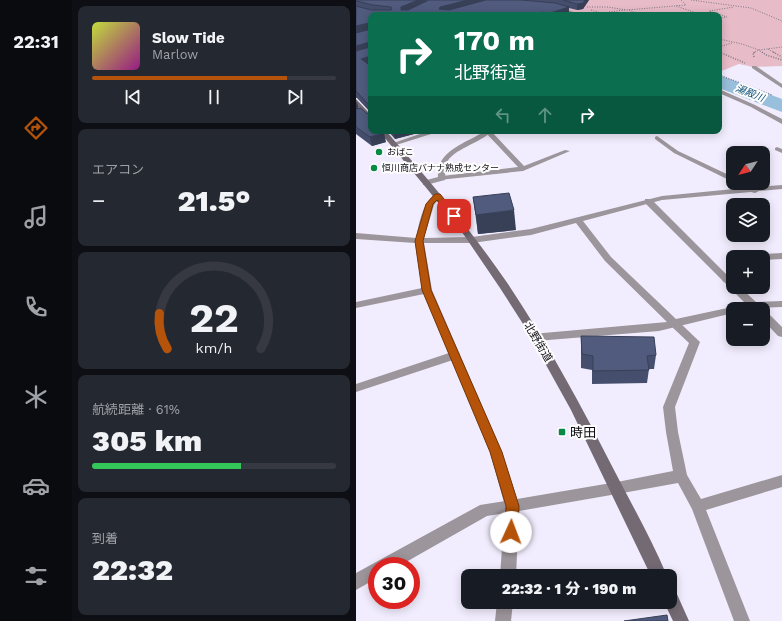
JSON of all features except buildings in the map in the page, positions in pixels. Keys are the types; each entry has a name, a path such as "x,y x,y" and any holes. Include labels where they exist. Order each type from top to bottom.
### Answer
{"main road":[{"path":"356,101 368,116"},
{"name":"北野街道","path":"385,134 438,196 472,240 507,290 580,416 617,488 656,569"},
{"path":"675,609 681,621"}],"street":[{"path":"550,7 562,8 573,12"},
{"path":"754,68 782,86"},
{"path":"722,92 779,118"},
{"path":"356,115 365,112"},
{"path":"393,144 428,134"},
{"path":"442,178 441,173 448,155 484,134"},
{"path":"492,134 523,169"},
{"path":"657,138 676,152 726,177"},
{"path":"426,183 442,178 523,169 567,150"},
{"path":"356,236 419,241 472,240 531,232 579,221 648,200 756,191 782,187"},
{"path":"438,196 430,204 419,241 427,290 456,355 496,452 512,506 508,569"},
{"path":"648,200 726,276"},
{"path":"579,221 608,259 695,342 669,407 672,432 681,476 698,506 742,621"},
{"path":"770,257 782,256"},
{"path":"356,305 427,290"},
{"path":"744,294 751,302"},
{"path":"770,305 782,304"},
{"path":"536,338 659,327 726,312"},
{"path":"770,321 782,333"},
{"path":"356,388 456,355"},
{"path":"400,557 485,510 681,476"},
{"path":"698,506 782,481"},
{"path":"356,582 368,575"},
{"path":"503,621 504,609"}],"path":[{"path":"614,12 686,5 681,0"},
{"path":"691,0 751,8 782,21"},
{"path":"675,5 694,12"},
{"path":"712,12 709,11 737,6"},
{"path":"562,8 592,7 627,10 633,12"},
{"path":"585,10 600,12"},
{"path":"722,40 759,50 766,55 782,60"},
{"path":"722,46 733,42"},
{"path":"748,64 754,58 753,53 759,50 778,47 782,48"},
{"path":"767,49 782,57"},
{"path":"722,53 754,68"},
{"path":"722,76 777,96"}],"shaded area":[{"path":"544,0 782,0 782,66 753,67 739,64 722,71 722,12 573,12"}],"waterway":[{"name":"湯殿川","path":"722,82 782,106"}],"place":[{"name":"おばこ","path":"379,152"},
{"name":"恒川商店バナナ熟成センター","path":"374,168"},
{"name":"時田","path":"562,432"}],"route":[{"path":"454,216 438,196 430,204 419,241 427,290 456,355 496,452 512,506 511,532"}]}
